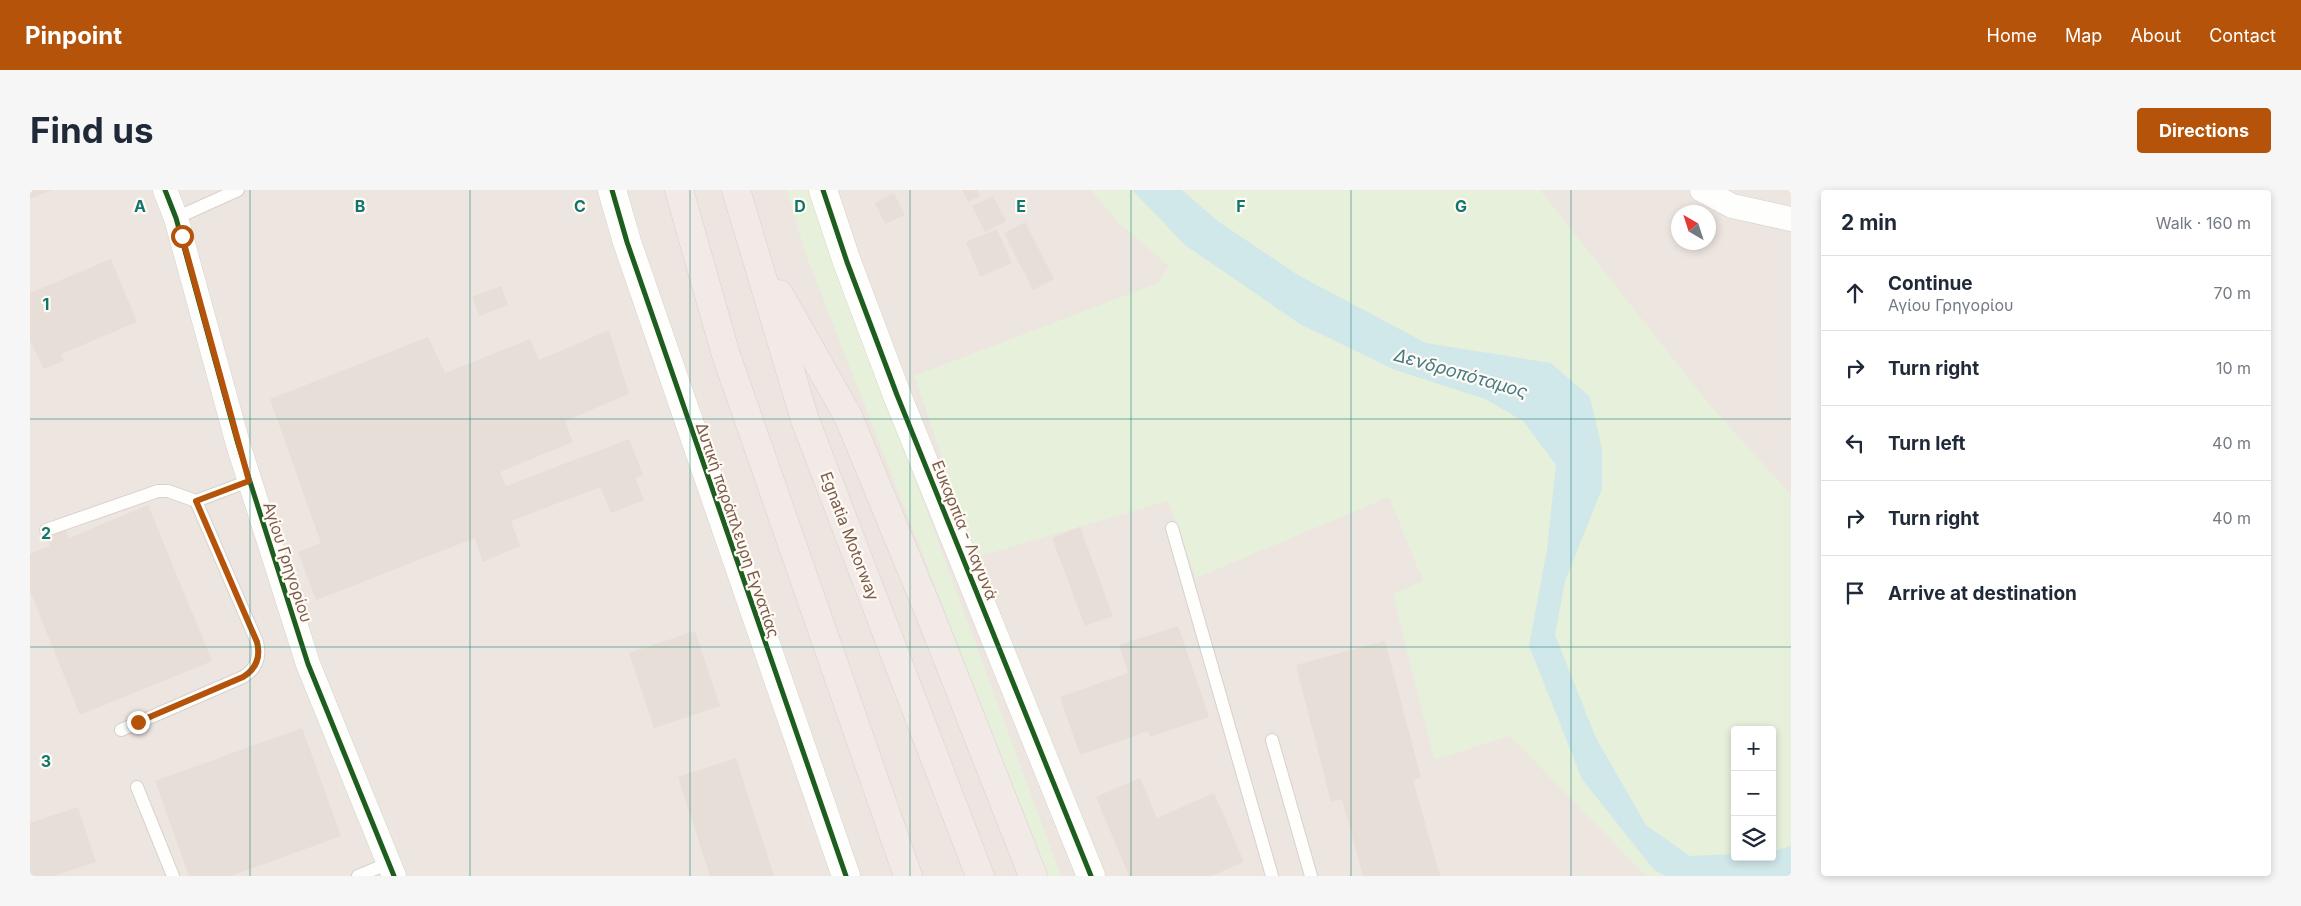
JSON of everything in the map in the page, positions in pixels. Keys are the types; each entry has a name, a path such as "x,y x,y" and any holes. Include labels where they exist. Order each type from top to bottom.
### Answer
{"highway":[{"path":"679,190 726,355 908,876"},
{"name":"Egnatia Motorway","path":"736,190 805,420 980,876"},
{"path":"755,251 848,416 931,618 1033,876"}],"street":[{"name":"Αγίου Γρηγορίου","path":"165,190 176,218 249,481 308,664 391,870"},
{"name":"Δυτική παράπλευρη Εγνατίας","path":"612,190 626,242 846,876"},
{"name":"Ευκαρπία - Λαγυνά","path":"823,190 897,394 1092,876"},
{"path":"1702,190 1732,206 1791,219"}],"lane":[{"path":"176,218 238,190"},
{"path":"46,530 158,491 168,491 196,501 249,481"},
{"path":"121,730 243,677 256,667 259,659 257,642 196,501"},
{"path":"1172,528 1272,876"},
{"path":"1272,740 1311,876"},
{"path":"138,786 173,876"},
{"path":"358,876 391,870"}],"shaded area":[{"path":"30,190 1791,190 1791,876 30,876"}],"green space":[{"path":"787,190 809,190 1061,876 1048,876 805,252"},
{"path":"1091,190 1540,190 1709,404 1791,495 1791,876 1646,876 1510,736 1434,760 1393,594 1423,581 1389,497 1196,578 1168,501 977,557 914,376 1158,283 1169,266 1118,222"}],"water":[{"name":"Δενδροπόταμος","path":"1132,190 1182,190 1219,222 1298,275 1426,343 1551,363 1590,397 1602,449 1602,489 1565,581 1555,635 1596,738 1646,825 1690,856 1731,854 1731,861 1776,861 1776,851 1791,846 1791,876 1666,876 1654,870 1582,779 1529,646 1547,549 1556,465 1523,421 1485,399 1395,370 1300,324 1185,245"}],"building":[{"path":"30,190 52,190 30,199"},
{"path":"962,190 977,190 980,196 968,202"},
{"path":"894,193 905,215 885,224 875,203"},
{"path":"993,196 1006,221 985,232 972,206"},
{"path":"1025,222 1054,279 1033,290 1004,233"},
{"path":"997,229 1012,263 980,277 966,242"},
{"path":"111,259 137,322 61,354 64,361 44,369 30,341 30,293"},
{"path":"501,286 508,305 479,316 472,297"},
{"path":"609,330 629,394 565,421 573,442 500,472 506,486 629,439 643,475 635,478 644,500 611,513 600,487 511,521 520,546 483,562 475,538 316,600 298,552 321,543 270,399 428,337 445,373 530,339 539,360"},
{"path":"148,505 212,661 80,715 30,591 30,554 50,546 45,535 65,527 69,538"},
{"path":"1080,527 1113,616 1085,626 1052,538"},
{"path":"1178,626 1209,717 1150,737 1148,731 1080,755 1060,697 1128,673 1119,645"},
{"path":"695,631 720,706 654,728 629,653"},
{"path":"1385,641 1421,778 1413,780 1440,876 1363,876 1342,799 1331,802 1296,665"},
{"path":"302,728 341,836 231,876 189,876 155,781"},
{"path":"736,758 774,876 710,876 678,777"},
{"path":"1140,778 1157,818 1214,793 1244,862 1211,876 1129,876 1096,797"},
{"path":"78,807 96,862 54,876 30,876 30,823"}],"cycle path":[{"path":"165,190 176,218 238,444 308,664 394,876"},
{"path":"612,190 627,242 846,876"},
{"path":"823,190 847,262 897,395 1091,876"}],"route":[{"path":"138,722 243,677 256,667 259,659 257,642 196,501 249,481 182,236"}]}
